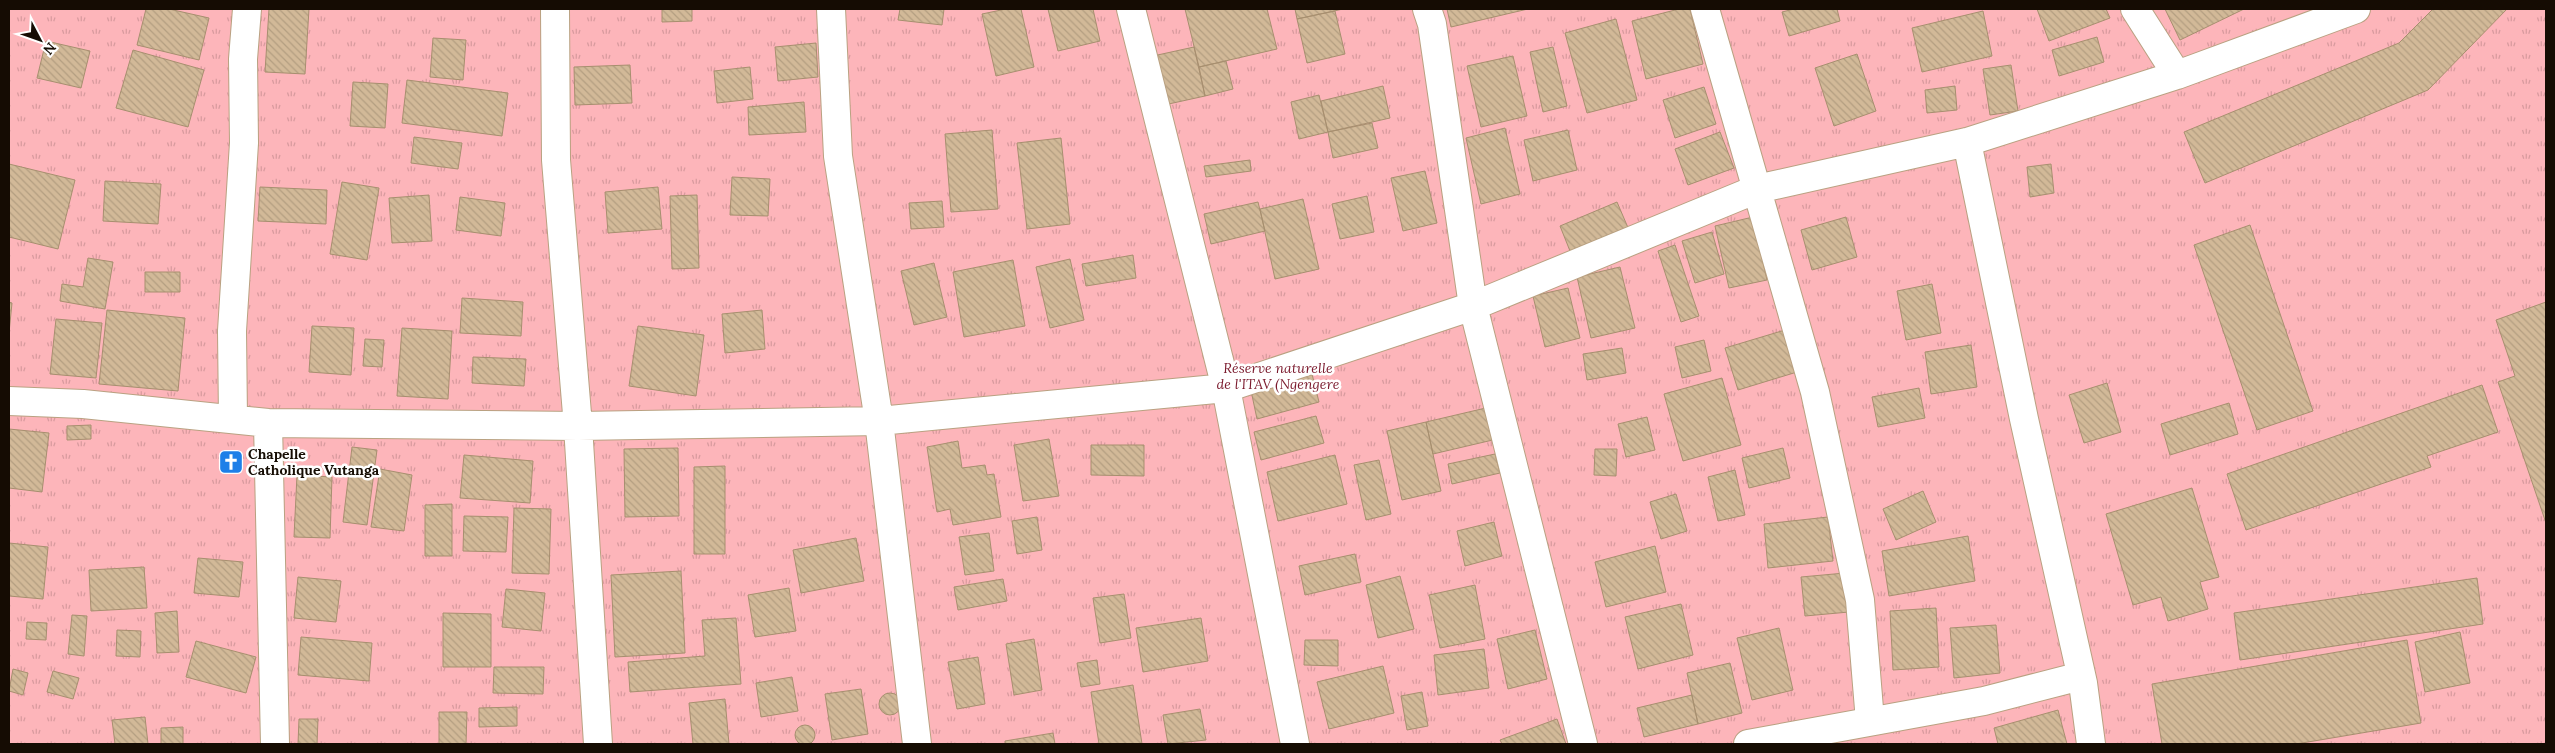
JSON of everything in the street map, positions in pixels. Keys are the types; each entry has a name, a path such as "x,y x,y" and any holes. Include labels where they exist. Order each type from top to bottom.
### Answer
{"street":[{"path":"233,419 232,331 244,144 243,59 247,9"},
{"path":"555,9 556,160 578,426 598,744"},
{"path":"831,9 838,156 879,421 917,744"},
{"path":"1131,9 1226,388 1295,744"},
{"path":"1427,9 1432,24 1473,306 1583,744"},
{"path":"1705,9 1815,392 1860,600 1870,721"},
{"path":"2135,9 2177,75"},
{"path":"9,401 83,404 268,423 578,426 879,421 1226,388 1473,306 1757,189 1967,142 2177,75 2356,9"},
{"path":"1967,142 2024,419 2081,676 2091,744"},
{"path":"268,423 275,744"},
{"path":"1748,744 1984,701 2081,676"}],"green space":[{"name":"Réserve naturelle de l'ITAV (Ngengere","path":"9,9 2546,9 2546,744 9,744"}],"building":[{"path":"146,9 169,9 209,18 199,60 137,45"},
{"path":"269,9 309,9 305,74 265,72"},
{"path":"662,9 692,9 692,21 662,22"},
{"path":"900,9 944,9 942,25 898,20"},
{"path":"1006,9 1021,9 1034,67 996,76 982,14"},
{"path":"1048,9 1093,9 1100,41 1058,51"},
{"path":"1185,9 1267,9 1277,49 1199,67"},
{"path":"1295,9 1343,9 1297,19"},
{"path":"1447,9 1528,9 1451,27"},
{"path":"1679,9 1690,9 1703,64 1646,79 1632,21"},
{"path":"1794,9 1837,9 1840,21 1789,36 1782,12"},
{"path":"2037,9 2106,9 2110,18 2049,41"},
{"path":"2165,9 2244,9 2180,40"},
{"path":"2433,9 2507,9 2428,90 2205,183 2184,132 2399,43"},
{"path":"1335,11 1345,54 1307,63 1297,19"},
{"path":"1983,11 1992,56 1922,72 1912,28"},
{"path":"1616,19 1637,100 1587,113 1565,33"},
{"path":"2097,37 2104,62 2059,76 2052,50"},
{"path":"433,38 466,40 463,80 430,77"},
{"path":"46,41 90,51 81,88 37,78"},
{"path":"816,43 818,77 778,81 775,47"},
{"path":"1194,47 1205,96 1164,105 1153,56"},
{"path":"1553,47 1567,106 1543,112 1530,52"},
{"path":"133,50 204,70 188,127 116,108"},
{"path":"1857,54 1876,111 1834,126 1815,68"},
{"path":"1513,56 1527,116 1481,127 1467,66"},
{"path":"1226,61 1233,89 1205,96 1199,67"},
{"path":"630,65 632,103 575,105 574,67"},
{"path":"2011,65 2018,111 1990,115 1983,69"},
{"path":"750,67 753,99 717,103 714,71"},
{"path":"407,80 508,93 502,136 402,123"},
{"path":"353,82 388,84 385,128 350,126"},
{"path":"1383,86 1390,118 1328,132 1321,101"},
{"path":"1955,86 1957,110 1927,113 1925,90"},
{"path":"1704,87 1716,124 1675,138 1663,100"},
{"path":"1319,95 1328,132 1299,139 1291,102"},
{"path":"804,102 806,132 749,135 748,107"},
{"path":"1372,123 1378,148 1333,158 1328,132"},
{"path":"1505,128 1520,194 1481,204 1466,138"},
{"path":"992,130 998,209 951,212 945,134"},
{"path":"1568,130 1577,170 1533,181 1524,140"},
{"path":"1720,132 1734,168 1688,185 1675,149"},
{"path":"414,137 462,143 458,169 411,163"},
{"path":"1061,138 1070,224 1027,229 1017,143"},
{"path":"1250,160 1251,171 1206,177 1204,166"},
{"path":"9,164 75,180 58,249 9,237"},
{"path":"2051,164 2054,193 2030,197 2027,167"},
{"path":"1425,171 1437,223 1403,231 1391,178"},
{"path":"732,177 770,179 768,216 730,215"},
{"path":"105,181 161,184 158,224 103,221"},
{"path":"342,182 379,188 367,260 330,254"},
{"path":"260,187 327,190 326,224 258,221"},
{"path":"658,187 662,229 608,233 605,192"},
{"path":"429,195 432,241 392,243 389,198"},
{"path":"697,195 699,268 672,269 670,196"},
{"path":"1367,196 1374,232 1340,239 1332,204"},
{"path":"460,197 505,203 501,236 456,230"},
{"path":"1303,199 1319,269 1275,279 1260,209"},
{"path":"942,201 944,227 911,229 909,203"},
{"path":"1258,202 1265,231 1211,244 1204,214"},
{"path":"1617,202 1632,237 1574,261 1560,226"},
{"path":"1753,217 1767,280 1729,288 1715,226"},
{"path":"1846,217 1857,257 1812,270 1801,230"},
{"path":"2250,225 2313,411 2257,430 2194,245"},
{"path":"1712,232 1724,274 1695,283 1682,241"},
{"path":"1675,245 1699,316 1681,322 1658,251"},
{"path":"1133,255 1136,278 1086,286 1082,264"},
{"path":"88,258 113,262 105,309 60,301 62,284 83,287"},
{"path":"1070,259 1084,320 1050,328 1036,267"},
{"path":"1013,260 1025,326 964,337 953,272"},
{"path":"934,263 947,317 914,325 901,271"},
{"path":"1620,267 1635,328 1591,338 1577,277"},
{"path":"145,272 180,272 180,292 145,292"},
{"path":"1932,284 1941,333 1906,340 1897,291"},
{"path":"1568,288 1580,338 1545,347 1533,296"},
{"path":"462,298 523,302 521,336 460,333"},
{"path":"9,302 12,303 9,333"},
{"path":"2546,302 2546,523 2498,382 2515,376 2496,320"},
{"path":"107,310 185,318 178,391 99,384"},
{"path":"762,310 765,349 725,353 722,314"},
{"path":"56,319 102,323 96,378 50,374"},
{"path":"312,326 354,328 351,375 309,372"},
{"path":"638,326 704,335 696,396 629,386"},
{"path":"402,328 452,331 448,399 397,396"},
{"path":"1785,330 1797,372 1738,390 1725,348"},
{"path":"365,339 384,340 382,367 363,366"},
{"path":"1704,340 1711,371 1682,378 1675,347"},
{"path":"1971,345 1977,387 1931,394 1925,352"},
{"path":"1622,348 1626,373 1587,380 1583,354"},
{"path":"473,357 526,359 524,386 472,383"},
{"path":"1310,366 1319,402 1257,419 1249,381"},
{"path":"1722,378 1741,445 1683,461 1664,394"},
{"path":"2107,383 2121,432 2084,443 2069,395"},
{"path":"2482,385 2498,432 2427,456 2431,467 2246,530 2227,474"},
{"path":"1919,388 1925,418 1878,427 1872,397"},
{"path":"2229,403 2238,434 2170,455 2161,424"},
{"path":"1490,407 1497,439 1433,454 1426,422"},
{"path":"1316,416 1324,443 1261,460 1254,432"},
{"path":"1647,417 1655,450 1626,457 1618,424"},
{"path":"1426,422 1441,491 1402,500 1387,431"},
{"path":"91,425 91,439 67,440 67,426"},
{"path":"9,429 49,433 42,492 9,488"},
{"path":"1049,439 1059,496 1023,501 1014,445"},
{"path":"958,441 962,468 985,465 987,475 994,474 1001,517 953,525 950,509 937,512 927,447"},
{"path":"1091,445 1144,445 1144,476 1091,475"},
{"path":"352,447 377,450 367,525 343,522"},
{"path":"678,448 679,516 625,517 624,449"},
{"path":"1783,448 1790,478 1749,488 1742,458"},
{"path":"1595,449 1617,449 1616,476 1594,475"},
{"path":"1495,454 1500,473 1452,484 1448,464"},
{"path":"464,455 533,461 530,503 460,498"},
{"path":"1335,455 1347,504 1278,521 1267,472"},
{"path":"1379,460 1391,514 1366,520 1354,465"},
{"path":"725,466 725,554 694,554 694,467"},
{"path":"380,469 412,475 404,531 371,527"},
{"path":"1735,470 1745,515 1718,521 1708,477"},
{"path":"297,475 332,477 330,538 294,537"},
{"path":"2192,488 2219,577 2200,582 2208,609 2168,621 2161,597 2133,605 2106,514"},
{"path":"1923,491 1936,522 1896,540 1883,509"},
{"path":"1676,494 1687,531 1661,539 1650,502"},
{"path":"452,504 452,556 425,556 425,505"},
{"path":"514,508 551,509 549,574 512,573"},
{"path":"464,516 508,517 506,552 463,551"},
{"path":"1037,517 1042,550 1017,554 1012,521"},
{"path":"1828,517 1833,561 1768,568 1764,524"},
{"path":"1494,522 1502,556 1465,566 1457,531"},
{"path":"989,533 994,571 965,575 959,537"},
{"path":"1968,536 1975,581 1889,596 1882,551"},
{"path":"856,538 864,581 801,593 793,550"},
{"path":"9,543 48,547 43,599 9,596"},
{"path":"1655,546 1666,592 1606,607 1595,562"},
{"path":"1355,554 1361,582 1305,595 1299,566"},
{"path":"198,558 243,562 239,597 194,593"},
{"path":"144,567 147,608 91,611 89,570"},
{"path":"681,571 685,653 615,657 611,575"},
{"path":"1845,573 1849,612 1805,616 1801,577"},
{"path":"1400,576 1414,629 1378,638 1366,585"},
{"path":"298,577 341,581 336,622 294,618"},
{"path":"2477,578 2483,624 2240,660 2234,613"},
{"path":"1003,579 1007,601 958,610 954,587"},
{"path":"1475,585 1485,639 1440,648 1429,595"},
{"path":"789,588 796,631 755,637 748,595"},
{"path":"506,589 545,593 541,631 502,627"},
{"path":"1124,594 1131,638 1100,643 1093,598"},
{"path":"1681,604 1693,655 1638,669 1625,617"},
{"path":"1936,608 1939,667 1893,670 1890,611"},
{"path":"177,611 179,652 157,653 155,613"},
{"path":"443,613 491,614 491,667 443,667"},
{"path":"72,615 87,616 84,656 68,654"},
{"path":"736,618 741,684 630,692 628,662 705,656 702,620"},
{"path":"1201,618 1208,661 1143,672 1136,628"},
{"path":"27,622 47,623 46,640 26,639"},
{"path":"1996,625 2000,673 1954,678 1950,628"},
{"path":"1779,628 1793,690 1752,700 1737,638"},
{"path":"117,630 141,631 140,657 116,656"},
{"path":"1535,630 1547,679 1508,689 1497,639"},
{"path":"2460,632 2470,683 2425,692 2415,642"},
{"path":"301,637 372,643 369,681 298,675"},
{"path":"1034,639 1042,690 1014,695 1006,644"},
{"path":"1305,640 1338,640 1338,666 1304,665"},
{"path":"2407,640 2421,723 2296,744 2162,744 2152,684"},
{"path":"196,641 256,657 246,693 186,677"},
{"path":"1484,649 1489,688 1438,695 1434,655"},
{"path":"978,657 985,704 957,709 948,662"},
{"path":"1097,660 1100,684 1081,687 1077,663"},
{"path":"1730,663 1742,713 1698,724 1687,673"},
{"path":"1383,666 1394,713 1329,729 1317,682"},
{"path":"494,667 544,667 543,694 493,693"},
{"path":"13,669 28,673 23,695 9,691"},
{"path":"53,671 79,678 73,699 47,692"},
{"path":"792,677 798,711 761,717 756,683"},
{"path":"1133,685 1142,744 1099,744 1091,692"},
{"path":"861,689 868,734 832,740 825,694"},
{"path":"1422,692 1428,726 1407,730 1401,696"},
{"path":"890,693 898,696 901,704 898,712 890,715 882,712 879,704 882,696"},
{"path":"1692,695 1698,724 1644,737 1637,708"},
{"path":"725,699 729,744 693,744 689,703"},
{"path":"517,707 517,726 479,727 479,708"},
{"path":"1200,709 1206,740 1168,744 1163,715"},
{"path":"2058,710 2067,744 1998,744 1994,728"},
{"path":"439,712 467,712 466,744 439,744"},
{"path":"145,717 148,744 115,744 112,720"},
{"path":"299,719 318,719 317,744 298,744"},
{"path":"1557,719 1566,744 1502,744 1500,740"},
{"path":"805,725 812,728 815,735 812,742 805,745 798,742 795,735 798,728"},
{"path":"183,727 183,744 161,744 161,728"},
{"path":"1053,733 1055,744 1005,744 1005,741"}],"place":[{"name":"Chapelle Catholique Vutanga","path":"231,462"}]}
